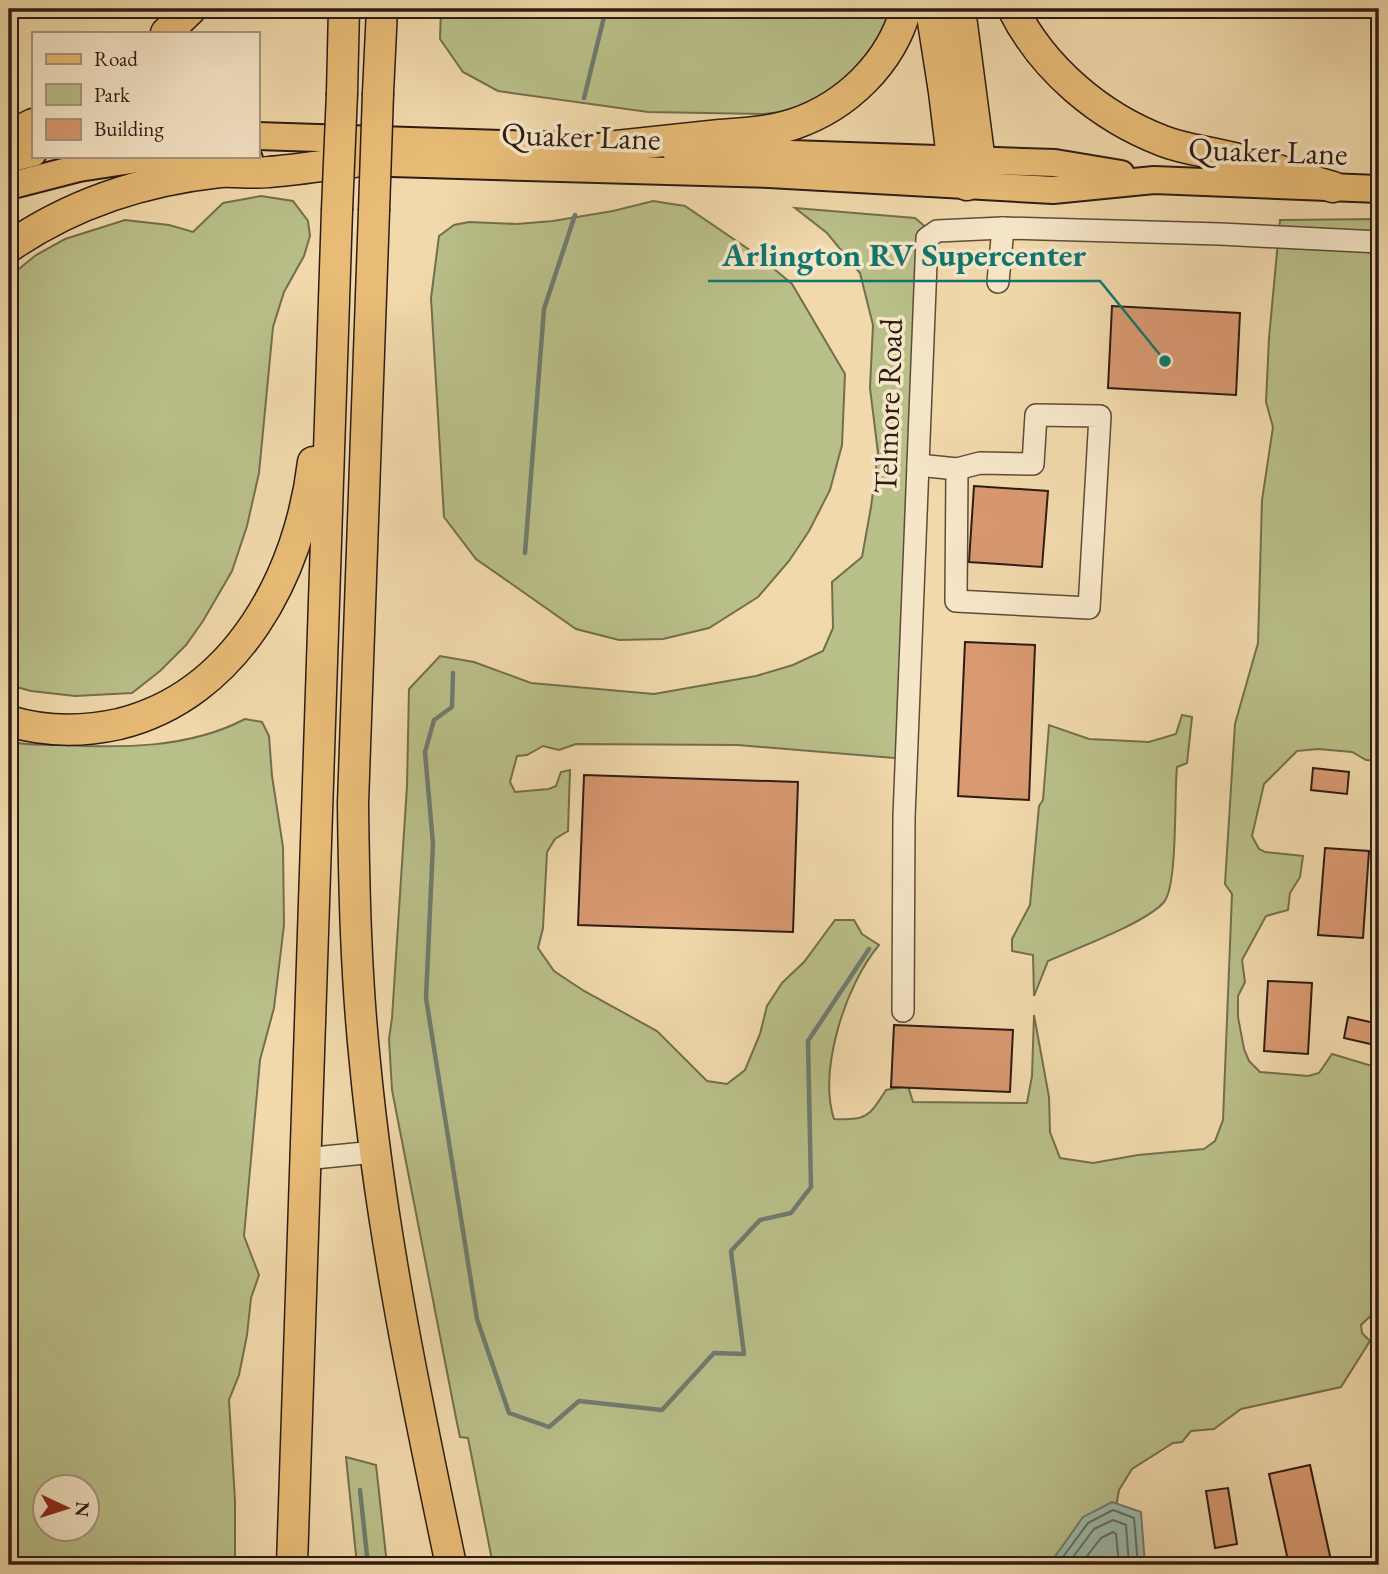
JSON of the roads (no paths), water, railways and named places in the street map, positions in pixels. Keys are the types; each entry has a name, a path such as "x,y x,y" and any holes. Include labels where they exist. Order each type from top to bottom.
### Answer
{"highway":[{"path":"167,32 191,9"},
{"path":"292,1565 344,9"},
{"path":"382,9 355,714 354,828 358,976 375,1152 397,1287 451,1565"},
{"path":"607,147 753,132 793,124 811,117 845,97 876,68 896,36 906,9"},
{"path":"931,9 944,92 966,169"},
{"path":"960,9 966,169"},
{"path":"1013,9 1041,51 1064,76 1090,100 1125,123 1182,147 1225,156 1333,187"},
{"path":"9,136 32,124"},
{"path":"9,247 71,212 141,187 224,172 265,173 354,162"},
{"path":"9,721 33,727 71,730 108,726 145,716 202,685 231,658 254,629 287,561 309,489 337,210"}],"main road":[{"name":"Quaker Lane","path":"259,136 607,147 966,169 1053,190 1154,180 1379,189"},
{"path":"9,159 32,153"},
{"name":"Quaker Lane","path":"9,186 79,168 138,159 169,158"},
{"name":"Quaker Lane","path":"231,158 769,174 966,169"}],"street":[{"path":"998,282 1003,228"},
{"name":"Telmore Road","path":"903,1011 902,905 927,238 937,231 1003,228 1379,242"},
{"path":"918,465 957,469 980,463 1033,464 1036,415 1100,416 1089,608 956,601 957,469"},
{"path":"304,1159 375,1152"}],"water":[{"path":"1112,1502 1141,1512 1145,1565 1049,1565 1083,1517"}],"waterway":[{"path":"584,98 606,9"},
{"path":"525,553 544,309 575,215"},
{"path":"453,673 452,707 434,720 425,752 433,844 426,998 477,1319 509,1413 549,1427 579,1401 662,1410 714,1353 744,1354 731,1251 760,1220 791,1213 811,1187 808,1041 869,949"},
{"path":"360,1490 368,1565"}],"place":[{"name":"Arlington RV Supercenter","path":"1165,361"}]}
